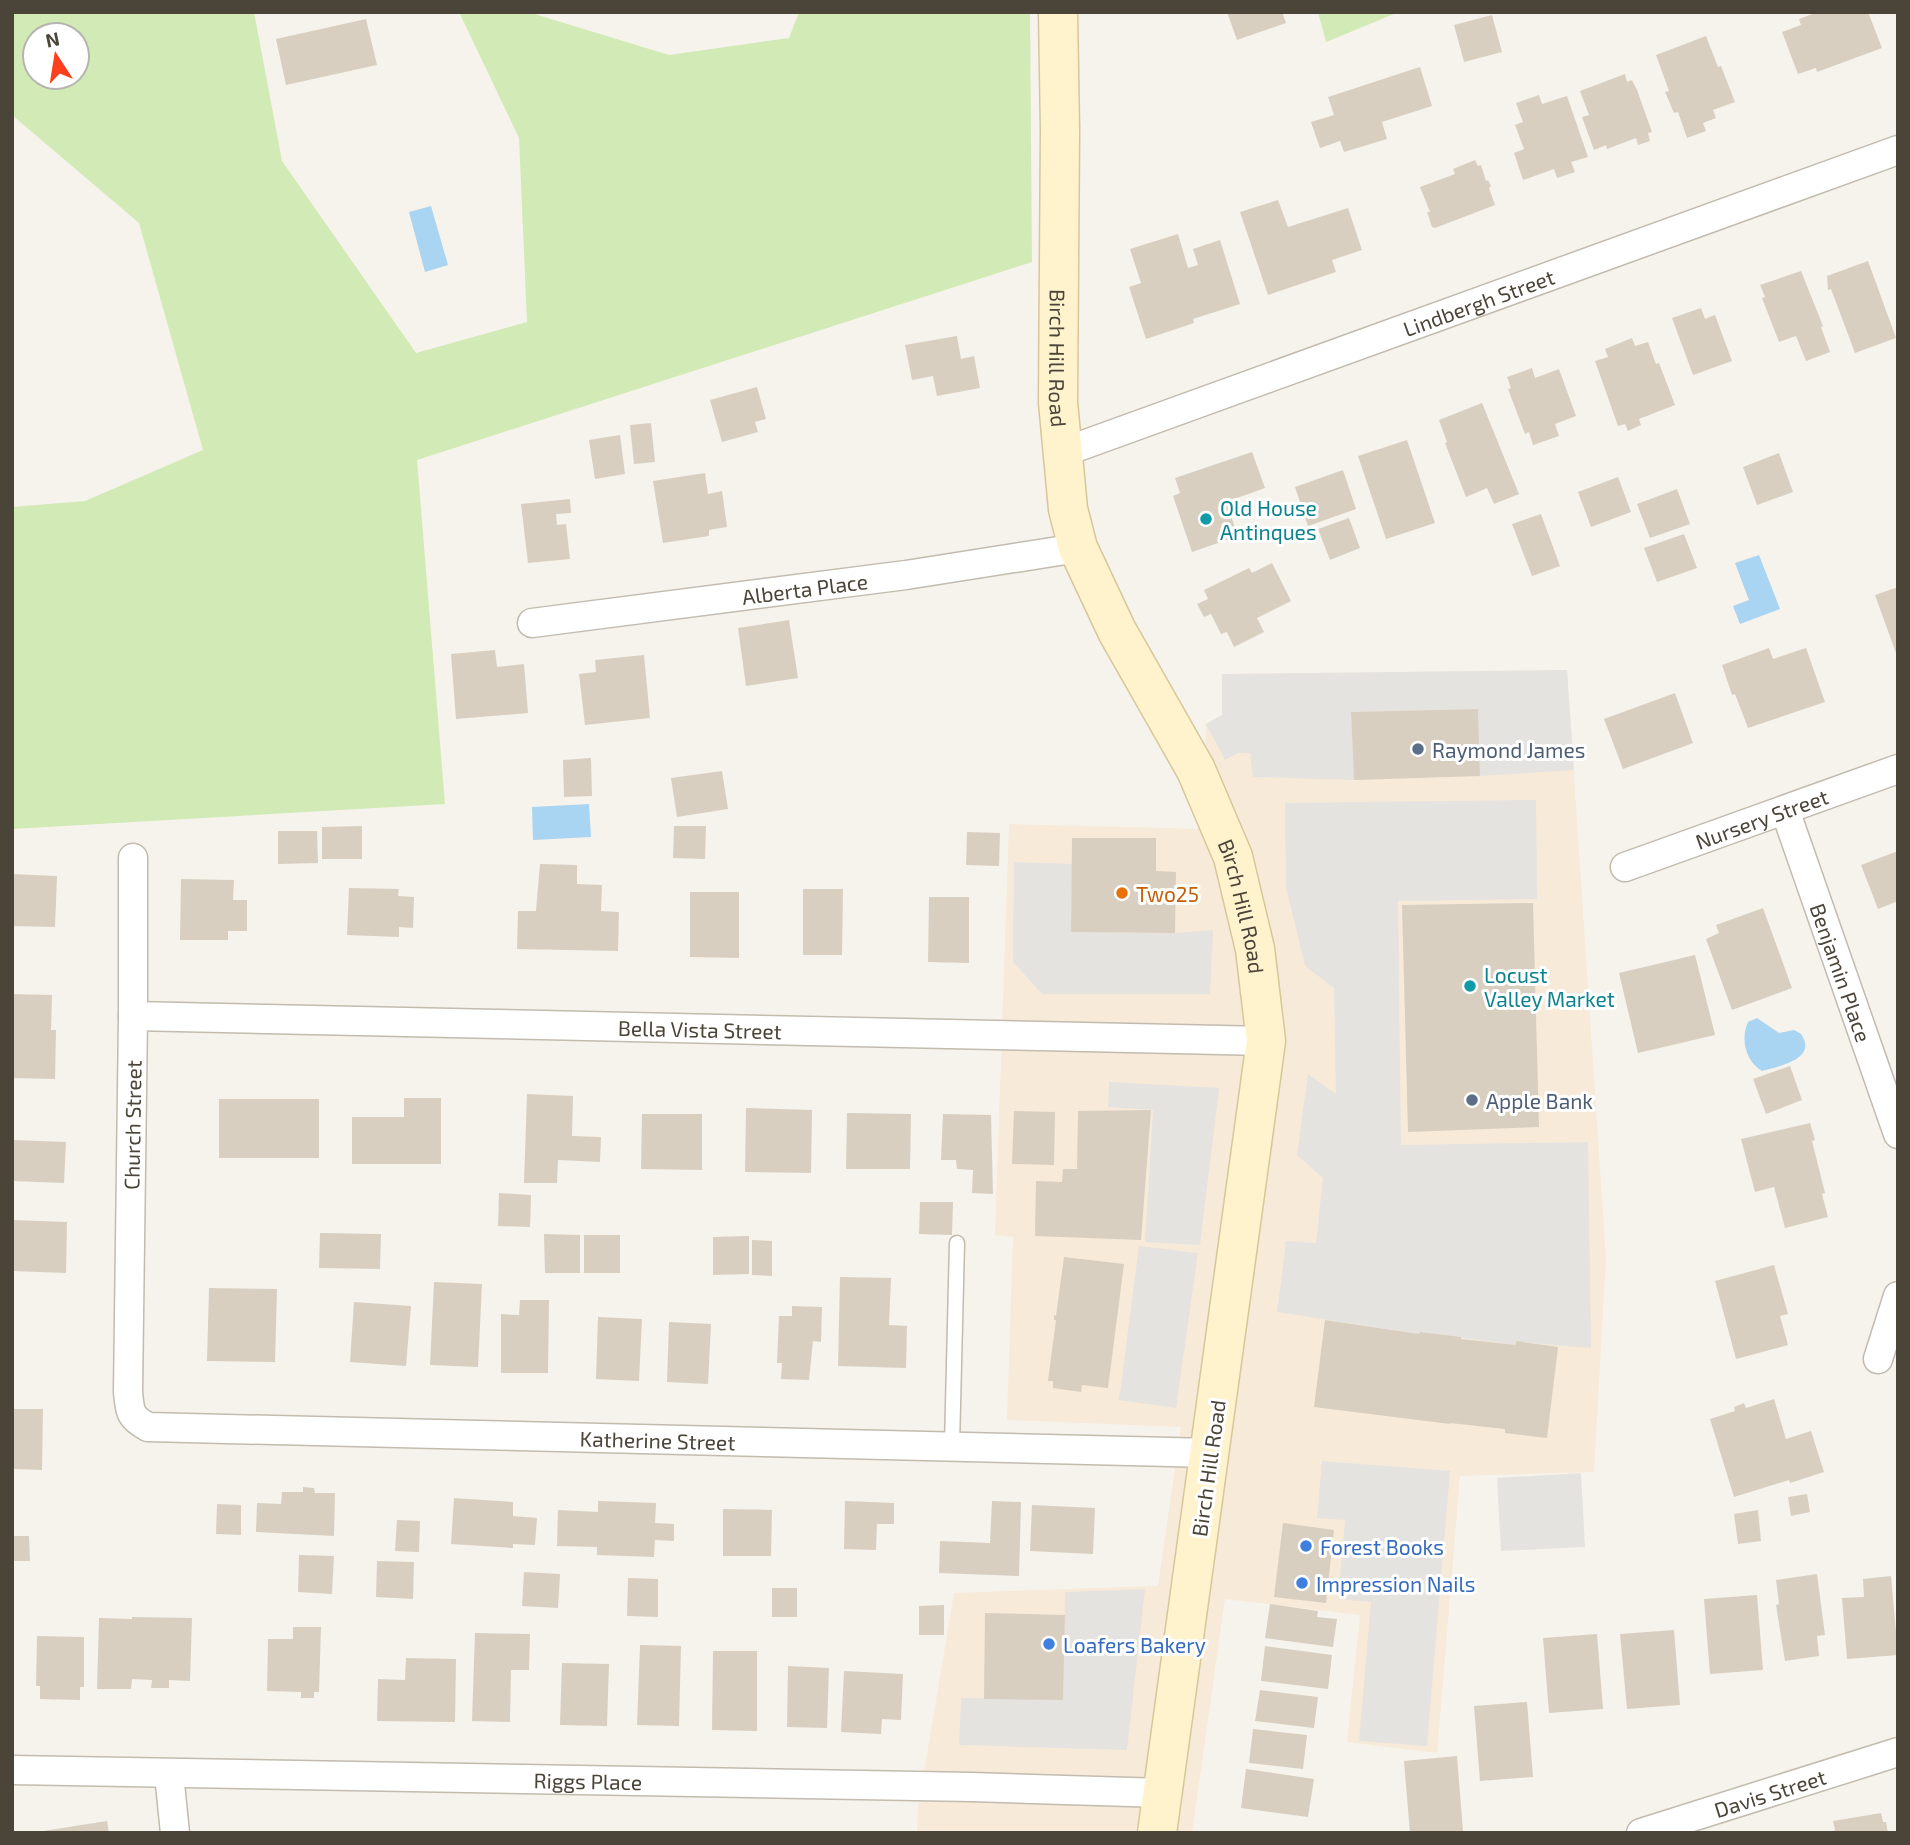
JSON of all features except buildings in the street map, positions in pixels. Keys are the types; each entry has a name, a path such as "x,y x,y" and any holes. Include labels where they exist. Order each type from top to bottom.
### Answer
{"street":[{"name":"Birch Hill Road","path":"1058,12 1058,402 1068,509 1078,548 1117,631 1196,770 1233,857 1255,949 1266,1041 1157,1833"},
{"name":"Lindbergh Street","path":"1061,453 1898,150"},
{"name":"Alberta Place","path":"532,623 906,575 1078,548"},
{"name":"Nursery Street","path":"1625,867 1898,769"},
{"name":"Benjamin Place","path":"1785,810 1898,1134"},
{"name":"Church Street","path":"128,1392 133,858"},
{"name":"Bella Vista Street","path":"133,1016 1266,1041"},
{"path":"1878,1359 1898,1296"},
{"name":"Katherine Street","path":"128,1392 130,1412 137,1421 148,1427 1210,1453"},
{"name":"Davis Street","path":"1641,1833 1898,1752"},
{"name":"Riggs Place","path":"12,1770 1163,1793"},
{"path":"169,1774 175,1833"}],"lane":[{"path":"952,1445 957,1243"}],"shaded area":[{"path":"1567,670 1606,1259 1594,1472 1460,1476 1437,1753 1347,1742 1360,1615 1225,1599 1192,1833 917,1833 918,1808 954,1593 1158,1586 1181,1427 1007,1420 1013,1237 995,1235 1009,824 1204,829 1206,724 1222,715 1222,674"},
{"path":"1567,670 1574,770 1480,776 1478,709 1351,712 1354,780 1253,777 1250,753 1238,753 1225,760 1206,724 1222,715 1222,674"},
{"path":"1536,800 1537,899 1398,901 1401,1145 1588,1142 1591,1348 1517,1342 1516,1345 1419,1334 1277,1312 1286,1241 1316,1243 1323,1178 1297,1155 1308,1074 1336,1094 1334,988 1305,966 1286,887 1285,803"},
{"path":"1014,862 1072,864 1071,932 1175,933 1213,930 1210,994 1042,994 1013,962"},
{"path":"1109,1082 1219,1088 1200,1245 1145,1242 1153,1110 1108,1107"},
{"path":"1139,1246 1198,1253 1176,1408 1119,1400"},
{"path":"1322,1461 1450,1471 1427,1746 1359,1741 1371,1602 1338,1599 1345,1520 1317,1518"},
{"path":"1581,1473 1585,1547 1501,1551 1497,1478"},
{"path":"1145,1589 1127,1750 959,1745 961,1698 1063,1700 1065,1592"}],"green space":[{"path":"12,12 254,12 282,161 416,353 527,322 519,138 459,12 528,12 669,55 789,38 799,12 1030,12 1032,262 417,460 445,804 12,829 12,507 85,501 203,450 139,223 12,115"},
{"path":"1318,12 1399,12 1326,42"}],"water":[{"path":"431,206 448,265 425,272 409,212"},
{"path":"1759,555 1780,609 1740,624 1733,606 1749,600 1735,563"},
{"path":"589,804 591,837 533,840 532,807"},
{"path":"1757,1018 1779,1033 1794,1030 1801,1034 1805,1050 1787,1064 1762,1071 1756,1067 1748,1056 1745,1036 1748,1022"}],"place":[{"name":"Old House Antinques","path":"1206,519"},
{"name":"Raymond James","path":"1418,749"},
{"name":"Two25","path":"1122,893"},
{"name":"Locust Valley Market","path":"1470,986"},
{"name":"Apple Bank","path":"1472,1100"},
{"name":"Forest Books","path":"1306,1546"},
{"name":"Impression Nails","path":"1302,1583"},
{"name":"Loafers Bakery","path":"1049,1644"}]}
